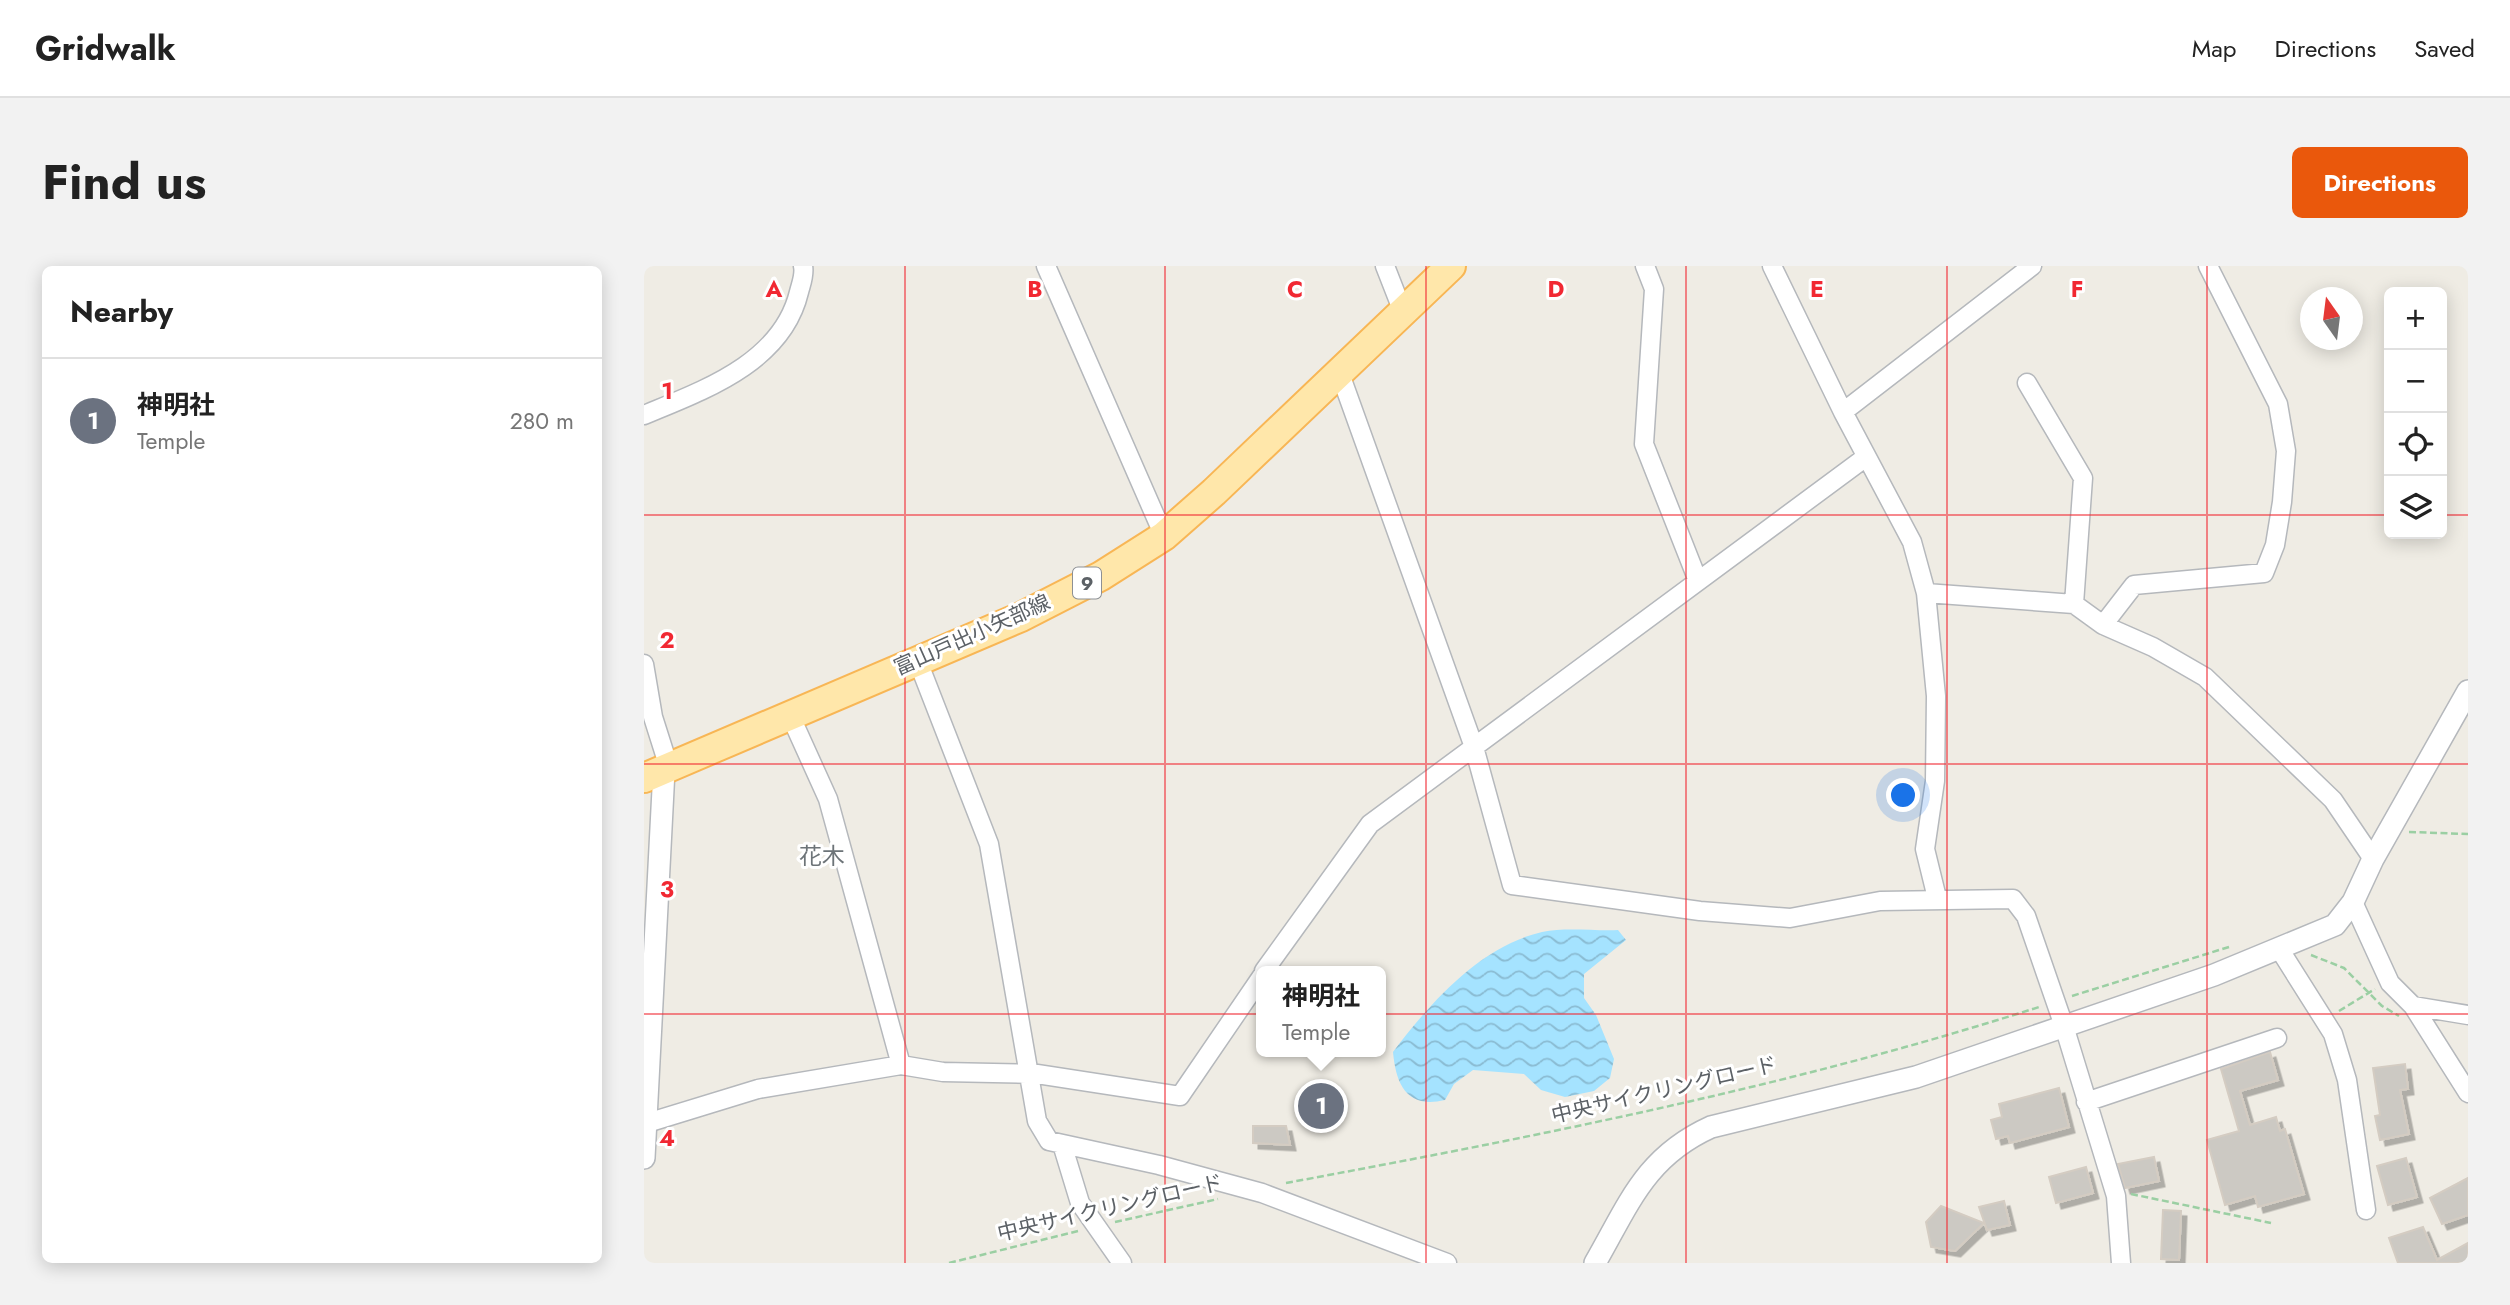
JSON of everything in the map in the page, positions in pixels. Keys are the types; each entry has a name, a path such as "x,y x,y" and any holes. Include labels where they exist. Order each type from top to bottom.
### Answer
{"main road":[{"name":"富山戸出小矢部線","path":"654,774 917,659 1021,617 1101,576 1164,536 1214,492 1451,266"}],"street":[{"path":"1046,266 1164,536"},
{"path":"1385,266 1403,312"},
{"path":"1645,266 1654,289 1644,444 1698,581"},
{"path":"1772,266 1843,412 1912,542 1926,593 1936,696 1935,781 1925,849 1937,898"},
{"path":"1843,412 2032,266"},
{"path":"2103,625 2133,585 2264,573 2275,545 2286,451 2278,404 2208,266"},
{"path":"644,415 721,383 779,337 793,316 808,268"},
{"path":"1339,371 1474,747 1512,885 1700,911 1790,918 1880,901 1937,898 2013,899 2026,916 2064,1026 2114,1190 2121,1263"},
{"path":"2027,383 2083,478 2074,604"},
{"path":"1268,966 1370,824 1866,457"},
{"path":"1926,593 2074,604 2103,625 2153,647 2205,677 2333,800 2373,859"},
{"path":"917,659 989,844 1037,1121 1049,1141 1252,1191 1447,1263"},
{"path":"644,664 653,717 666,758 654,774 644,1157"},
{"path":"1595,1263 1652,1168 1684,1139 1711,1128 1916,1077 2282,949 2335,925 2353,902 2373,859 2468,691"},
{"path":"790,716 828,800 901,1065"},
{"path":"2353,902 2390,983 2413,1006 2468,1093"},
{"path":"2282,949 2333,1034 2347,1080 2367,1210"},
{"path":"645,1124 758,1088 901,1065 943,1072 1029,1075 1180,1096 1256,985"},
{"path":"2413,1006 2468,1015"},
{"path":"2086,1102 2277,1038"},
{"path":"1062,1144 1080,1203 1122,1263"}],"path":[{"path":"2389,831 2468,834"},
{"name":"中央サイクリングロード","path":"1285,1183 1625,1117 1787,1078 2054,1002 2241,944"},
{"path":"2282,949 2344,968 2368,992"},
{"path":"2325,1021 2368,992 2390,983"},
{"path":"2114,1190 2271,1223"},
{"name":"中央サイクリングロード","path":"949,1263 1252,1191"}],"water":[{"path":"1570,929 1618,930 1626,940 1584,974 1584,998 1596,1015 1614,1059 1610,1078 1594,1091 1565,1097 1541,1090 1524,1074 1473,1070 1454,1084 1445,1100 1421,1101 1406,1092 1397,1075 1393,1052 1440,996 1477,963 1519,939 1542,932"}],"building":[{"path":"2270,1052 2278,1080 2240,1091 2250,1125 2276,1117 2280,1131 2285,1129 2304,1194 2258,1207 2255,1196 2225,1205 2207,1140 2239,1131 2221,1069"},
{"path":"2405,1064 2408,1089 2400,1090 2409,1134 2380,1140 2375,1116 2380,1115 2373,1068"},
{"path":"2059,1088 2069,1127 2010,1143 2008,1136 1996,1139 1991,1120 2002,1117 1999,1104"},
{"path":"1311,1095 1333,1097 1332,1109 1310,1107"},
{"path":"1253,1126 1286,1126 1290,1145 1253,1143"},
{"path":"2154,1157 2159,1181 2125,1188 2118,1164"},
{"path":"2406,1158 2417,1197 2388,1205 2377,1166"},
{"path":"2086,1167 2093,1193 2056,1203 2049,1177"},
{"path":"2468,1178 2468,1215 2442,1224 2430,1198"},
{"path":"2004,1201 2010,1225 1987,1230 1979,1207"},
{"path":"1941,1206 1984,1223 1955,1251 1931,1247 1926,1222"},
{"path":"2163,1210 2181,1211 2179,1260 2161,1259"},
{"path":"2423,1227 2437,1260 2468,1243 2468,1263 2398,1263 2389,1238"}],"place":[{"name":"神明社","path":"1321,1106"}],"district":[{"name":"花木","path":"822,856"}]}
